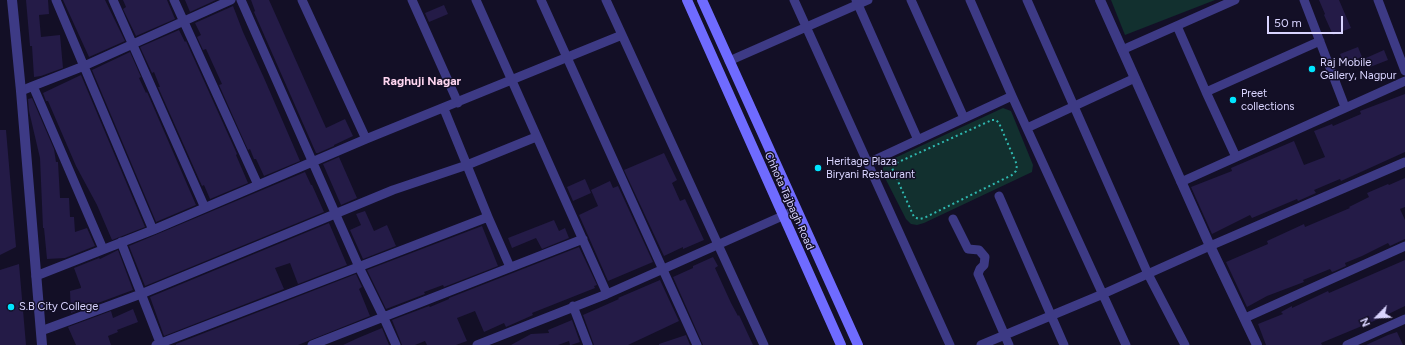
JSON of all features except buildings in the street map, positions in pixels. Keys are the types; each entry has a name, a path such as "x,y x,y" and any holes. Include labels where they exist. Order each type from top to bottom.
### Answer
{"main road":[{"name":"Chhota Tajbagh Road","path":"687,0 841,345"},
{"path":"702,0 858,345"}],"street":[{"path":"12,0 42,345"},
{"path":"56,0 153,230"},
{"path":"113,0 205,208"},
{"path":"174,0 258,186"},
{"path":"21,90 84,66 231,0"},
{"path":"241,0 359,267 396,345"},
{"path":"302,0 366,140"},
{"path":"412,0 458,103"},
{"path":"476,0 607,294"},
{"path":"541,0 697,345"},
{"path":"606,0 764,345"},
{"path":"794,0 950,345"},
{"path":"729,60 806,27 857,2 868,0"},
{"path":"911,0 964,118"},
{"path":"970,0 1012,96 1126,345"},
{"path":"1027,0 1148,274 1185,345"},
{"path":"1100,0 1210,246 1257,345"},
{"path":"1122,50 1235,0"},
{"path":"1304,0 1345,107"},
{"path":"1378,0 1405,71"},
{"path":"857,2 918,140"},
{"path":"1177,26 1236,157"},
{"path":"36,276 153,230 366,140 622,35"},
{"path":"1206,92 1320,41"},
{"path":"1027,128 1134,78"},
{"path":"1181,182 1405,81"},
{"path":"33,86 103,249"},
{"path":"868,163 1012,96"},
{"path":"444,109 510,268"},
{"path":"40,331 141,294 393,190 467,165 536,137"},
{"path":"981,345 1103,294 1405,162"},
{"path":"999,196 1064,345"},
{"path":"478,345 573,306 607,294 796,210"},
{"path":"121,242 159,344 488,217"},
{"path":"953,219 968,249 979,250 985,257 984,265 978,274 1009,345"},
{"path":"312,345 583,239"},
{"path":"1245,318 1405,246"},
{"path":"573,306 588,345"},
{"path":"1347,345 1405,319"}],"path":[{"path":"992,120 996,120 999,123 1017,164 1016,171 1012,175 924,218 918,219 914,217 892,168 894,164 992,120"}],"green space":[{"path":"1111,0 1215,0 1125,35"},
{"path":"1003,108 1011,111 1033,165 1032,172 924,223 917,225 911,224 906,219 883,174 883,168 886,162"}],"place":[{"name":"Raj Mobile Gallery, Nagpur","path":"1312,69"},
{"name":"Preet collections","path":"1233,100"},
{"name":"Heritage Plaza Biryani Restaurant","path":"818,168"},
{"name":"S.B City College","path":"11,307"}],"district":[{"name":"Raghuji Nagar","path":"422,81"}]}
